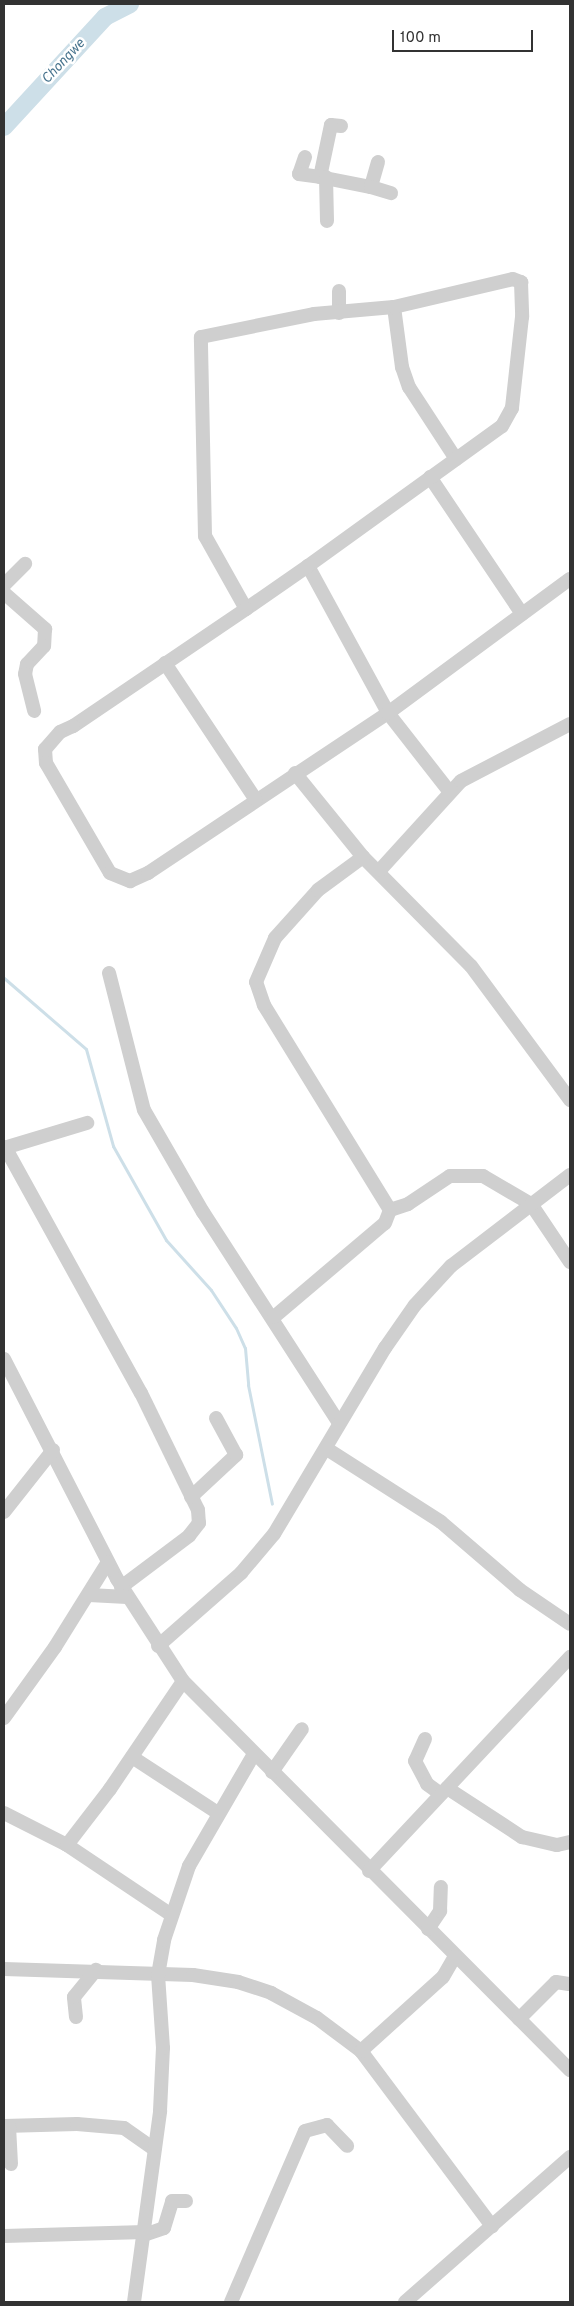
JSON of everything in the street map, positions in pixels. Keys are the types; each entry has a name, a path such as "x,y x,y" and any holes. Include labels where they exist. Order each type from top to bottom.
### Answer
{"street":[{"path":"327,222 323,177 331,125 341,126"},
{"path":"305,157 299,174 323,177 391,193"},
{"path":"371,187 378,162"},
{"path":"246,609 205,536 201,337 236,327 394,307 507,280 521,282 522,317 512,408 502,426 246,609 60,732 45,748 46,763 60,791 110,873 130,881 148,873 295,773 388,713 570,579"},
{"path":"339,291 339,313"},
{"path":"394,307 402,367 409,387 456,459"},
{"path":"430,477 522,614"},
{"path":"4,585 26,564"},
{"path":"308,566 388,713 449,791"},
{"path":"4,593 45,629 44,646 27,664 25,674 34,711"},
{"path":"165,663 256,800"},
{"path":"380,870 449,791 461,780 570,724"},
{"path":"295,773 363,857 380,870 471,966 570,1100"},
{"path":"363,857 318,890 275,938 256,982 264,1005 390,1210"},
{"path":"109,973 144,1110 203,1212 274,1317 339,1423"},
{"path":"87,1124 4,1147 140,1393 191,1496 199,1523 124,1592 89,1595"},
{"path":"390,1210 408,1204 450,1176 483,1176 531,1204 570,1262"},
{"path":"158,1646 241,1574 274,1534 326,1449 339,1423 415,1305 451,1266 570,1176"},
{"path":"274,1317 385,1223 390,1210"},
{"path":"4,1359 53,1450 124,1592 158,1646 184,1681 369,1871 570,2070"},
{"path":"191,1496 236,1455 216,1418"},
{"path":"326,1449 441,1522 520,1590 570,1624"},
{"path":"4,1512 53,1450"},
{"path":"4,1718 89,1595 108,1562"},
{"path":"369,1871 570,1657"},
{"path":"66,1845 132,1757 184,1681"},
{"path":"272,1772 302,1729"},
{"path":"425,1739 416,1762 427,1784 444,1791 522,1837 557,1845 570,1842"},
{"path":"134,2302 154,2149 163,2048 158,1975 170,1914 189,1866 218,1813 254,1754"},
{"path":"132,1757 218,1813"},
{"path":"4,1813 66,1845 170,1914"},
{"path":"428,1929 440,1911 441,1887"},
{"path":"361,2052 443,1977 455,1956"},
{"path":"4,1969 96,1970 238,1982 271,1993 317,2018 361,2052 492,2226"},
{"path":"76,2017 74,1997 96,1970"},
{"path":"519,2019 556,1982 569,1984"},
{"path":"12,2164 6,2126 77,2124 124,2128 154,2149"},
{"path":"231,2302 305,2131 327,2125 347,2146"},
{"path":"405,2302 570,2157"},
{"path":"4,2236 144,2234 164,2228 172,2201 186,2201"}],"waterway":[{"name":"Chongwe","path":"4,127 105,17 130,4"},
{"path":"4,978 86,1049 113,1146 166,1240 211,1290 236,1328 245,1348 248,1385 272,1504"}]}
